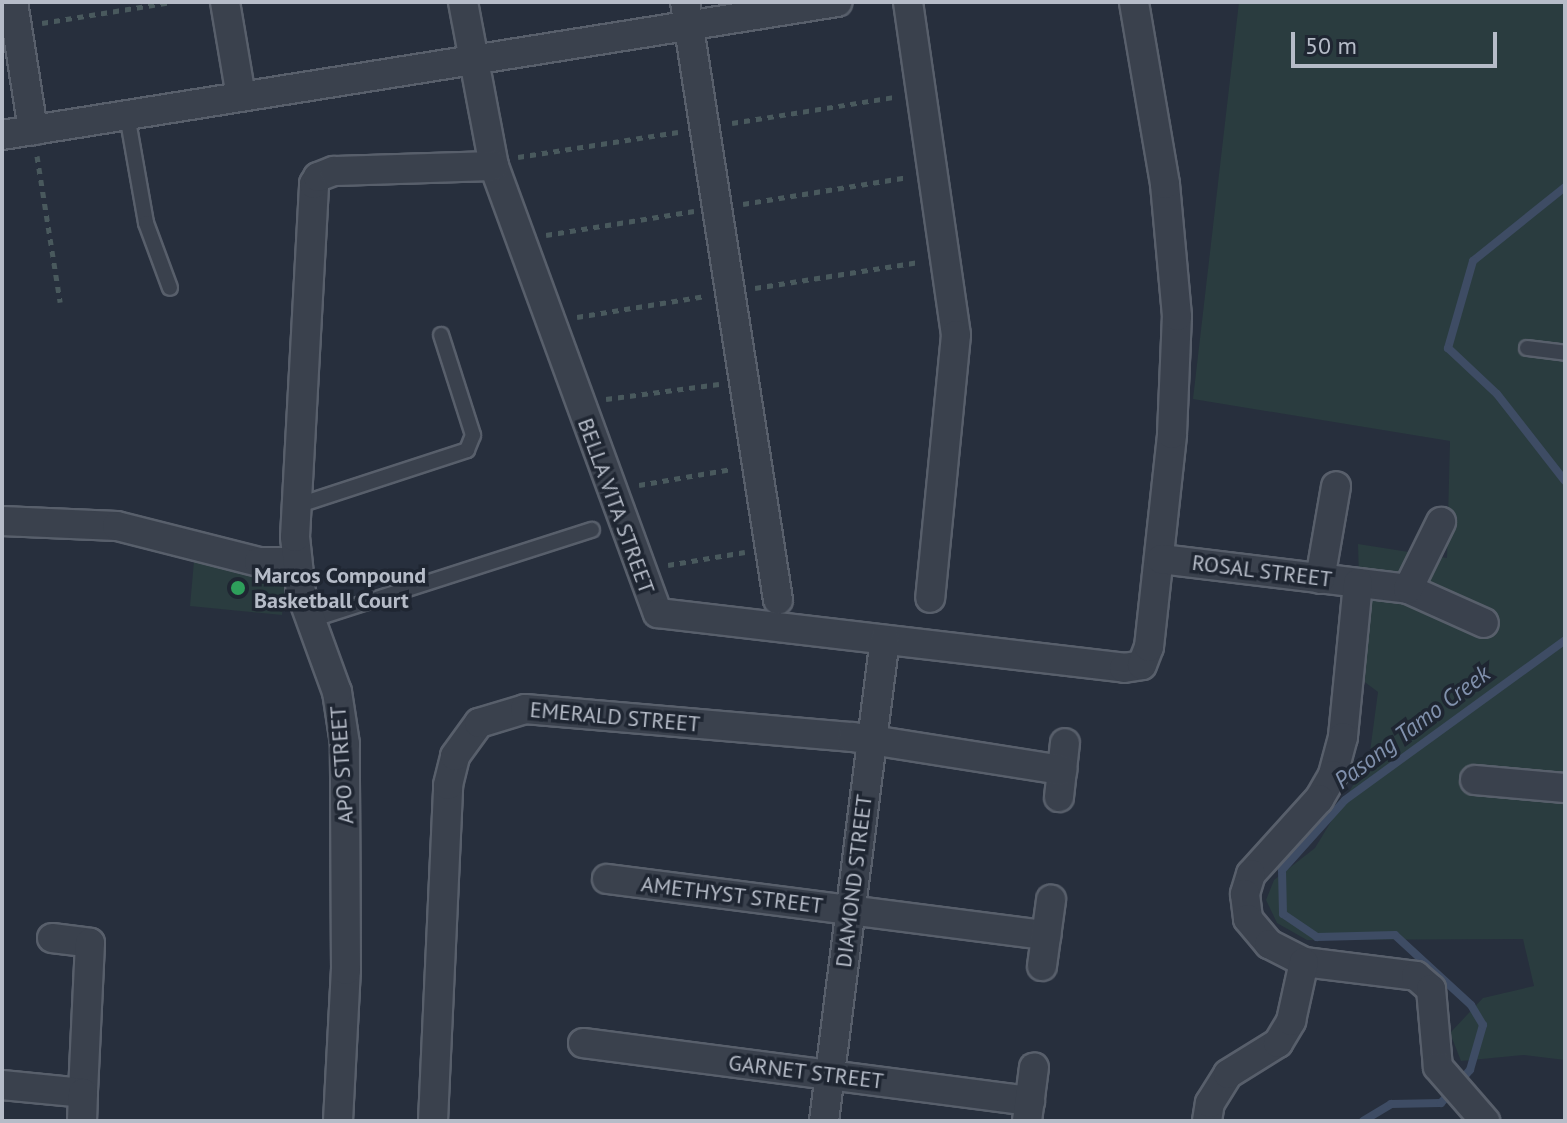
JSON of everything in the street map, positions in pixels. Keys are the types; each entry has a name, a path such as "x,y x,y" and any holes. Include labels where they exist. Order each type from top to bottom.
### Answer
{"street":[{"path":"225,2 241,97"},
{"path":"463,2 473,60 506,162"},
{"path":"2,135 473,60 687,14 837,2"},
{"path":"908,2 946,258 955,364 930,598"},
{"name":"BELLA VITA STREET","path":"506,162 658,613 1134,668 1148,657 1161,550 1177,316 1165,184 1134,2"},
{"path":"15,14 33,130"},
{"path":"687,14 778,600"},
{"name":"APO STREET","path":"338,1121 346,970 345,744 337,692 311,620 296,562 296,506 312,196 318,177 334,171 506,162"},
{"path":"1320,579 1336,486"},
{"path":"2,521 117,526 259,562 296,562"},
{"path":"1408,589 1441,522"},
{"name":"ROSAL STREET","path":"1161,550 1358,583 1343,737 1333,775 1319,799 1266,853 1245,894 1248,919 1269,944 1304,962 1416,976 1431,989 1438,1067 1478,1113"},
{"path":"1358,583 1408,589 1484,623"},
{"name":"DIAMOND STREET","path":"824,1121 885,640"},
{"name":"EMERALD STREET","path":"433,1121 448,785 455,756 479,723 525,709 872,739 1062,770"},
{"path":"1475,780 1565,788"},
{"name":"AMETHYST STREET","path":"607,879 1046,935"},
{"path":"1042,966 1051,900"},
{"path":"2,1085 83,1107 90,943 52,938"},
{"path":"1207,1121 1210,1103 1228,1074 1278,1043 1291,1021 1304,962"},
{"name":"GARNET STREET","path":"583,1043 830,1075 1029,1111"},
{"path":"1029,1111 1034,1067"}],"lane":[{"path":"127,115 146,223 170,288"},
{"path":"296,506 467,450 473,435 441,335"},
{"path":"1527,348 1565,353"},
{"path":"311,620 592,530"}],"path":[{"path":"15,14 171,2"},
{"path":"506,162 921,93"},
{"path":"33,130 60,302"},
{"path":"541,236 933,173"},
{"path":"568,318 946,258"},
{"path":"593,401 744,381"},
{"path":"623,488 757,465"},
{"path":"659,566 770,548"}],"shaded area":[{"path":"1239,2 1565,2 1565,1060 1523,1055 1461,1061 1450,1033 1483,998 1534,986 1523,939 1307,940 1277,923 1266,900 1274,880 1315,848 1369,759 1378,692 1362,680 1358,544 1447,558 1450,441 1193,399"},
{"name":"Marcos Compound Basketball Court","path":"194,561 286,569 282,615 190,606"}],"waterway":[{"name":"Pasong Tamo Creek","path":"1565,187 1473,261 1448,348 1497,394 1565,481"},
{"name":"Pasong Tamo Creek","path":"1363,1121 1391,1104 1441,1103 1470,1070 1483,1025 1471,1005 1395,935 1317,937 1283,914 1282,870 1345,800 1565,640"}],"place":[{"name":"Marcos Compound Basketball Court","path":"238,588"}]}
